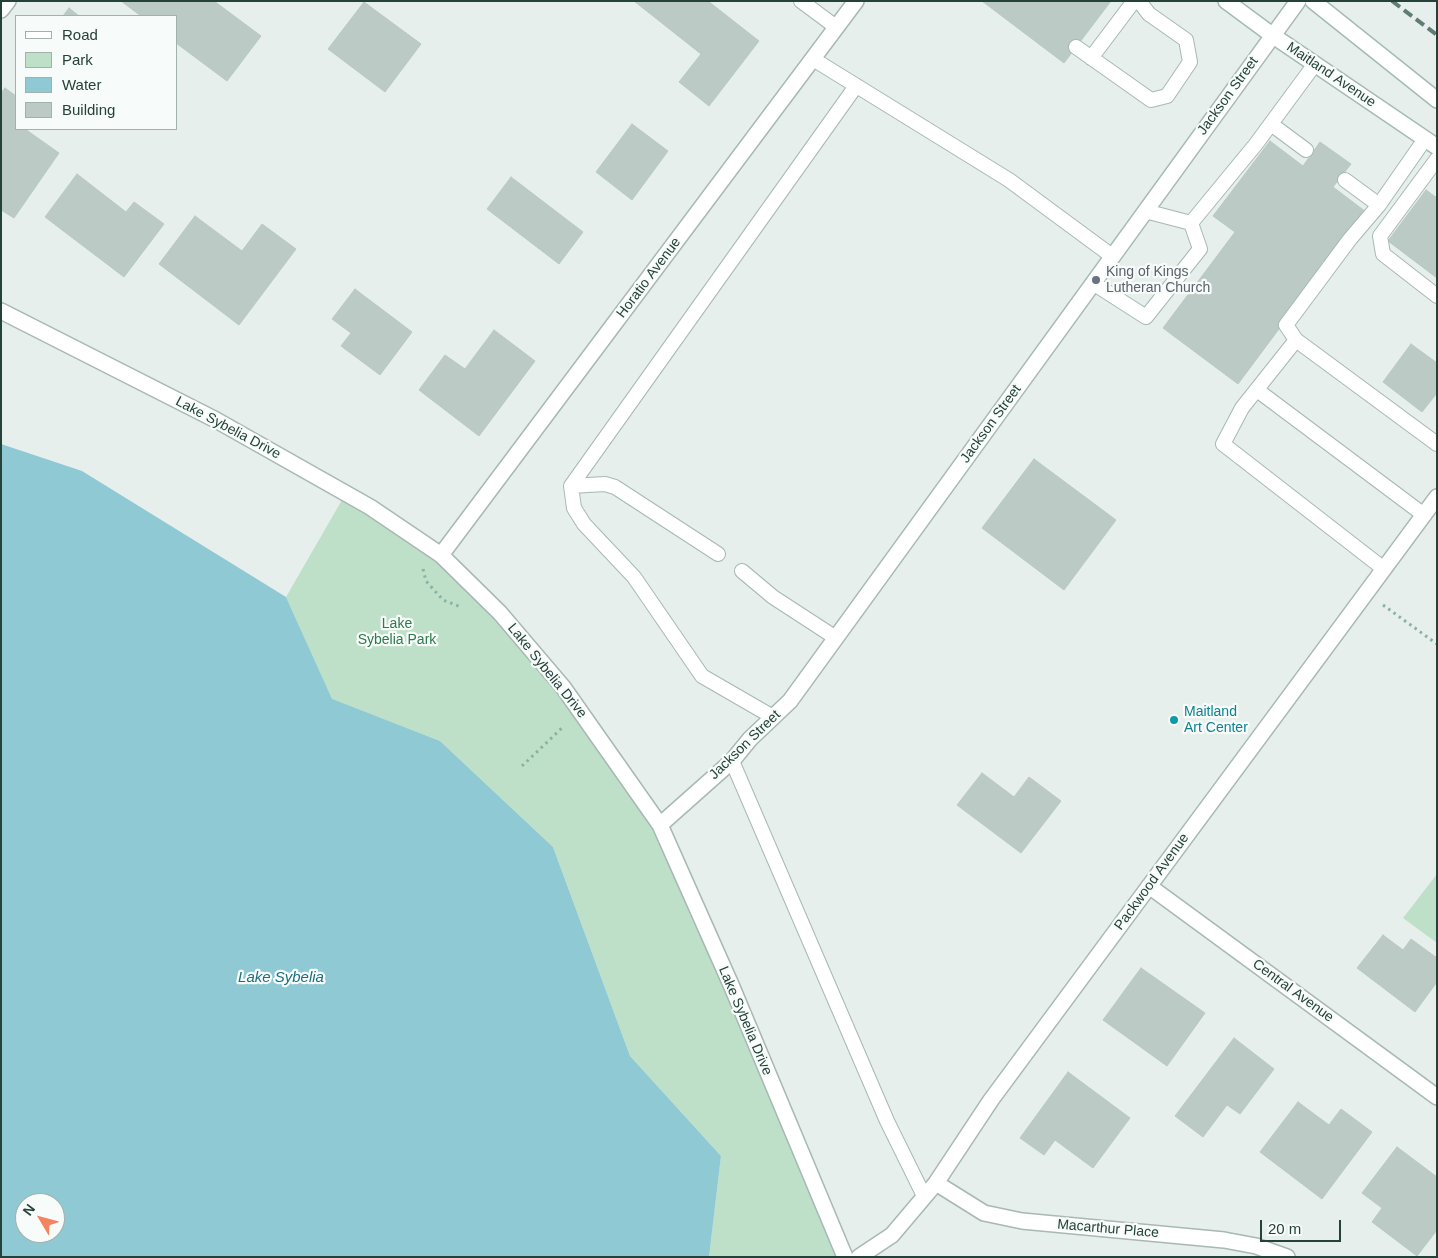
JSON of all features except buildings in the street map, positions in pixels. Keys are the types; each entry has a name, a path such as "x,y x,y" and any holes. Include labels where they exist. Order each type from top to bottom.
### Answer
{"street":[{"path":"1,10 8,1"},
{"name":"Horatio Avenue","path":"441,555 856,1"},
{"name":"Maitland Avenue","path":"1226,1 1272,35 1431,143"},
{"name":"Jackson Street","path":"660,824 732,760 790,700 1298,1"},
{"path":"1313,1 1437,100"},
{"name":"Lake Sybelia Drive","path":"1,311 242,435 370,507 441,555 500,613 563,687 660,824 732,988 844,1257"},
{"name":"Packwood Avenue","path":"859,1257 892,1235 936,1183 991,1100 1437,497"},
{"name":"Central Avenue","path":"1149,886 1437,1097"},
{"name":"Macarthur Place","path":"936,1183 984,1213 1022,1221 1224,1240 1256,1246 1288,1257"}],"lane":[{"path":"801,1 836,28"},
{"path":"1091,58 1134,1"},
{"path":"1076,47 1151,100 1168,96 1190,62 1186,40 1149,14 1138,1"},
{"path":"813,59 1009,180 1112,256"},
{"path":"1191,223 1271,124 1315,64"},
{"path":"773,717 702,676 634,577 584,524 574,508 571,486 856,86"},
{"path":"1271,124 1306,150"},
{"path":"1431,143 1350,239 1286,325 1296,340 1437,444"},
{"path":"1437,159 1380,236 1383,254 1437,296"},
{"path":"1345,180 1379,205"},
{"path":"1145,211 1191,223"},
{"path":"1093,283 1146,317 1200,249 1191,223"},
{"path":"1296,340 1242,408 1222,444 1384,569"},
{"path":"1257,390 1424,515"},
{"path":"571,486 605,484 615,486 718,554"},
{"path":"742,571 773,597 836,638"},
{"path":"732,760 887,1121 924,1196"}],"path":[{"path":"422,565 426,581 443,600 467,610"},
{"path":"1366,592 1437,644"},
{"path":"522,766 565,725 560,718"}],"green space":[{"name":"Lake Sybelia Park","path":"346,493 441,555 500,613 660,825 844,1257 709,1257 721,1156 630,1056 553,847 440,741 332,700 286,597"},
{"path":"1437,874 1437,943 1403,918"}],"water":[{"name":"Lake Sybelia","path":"1,444 82,471 286,597 332,699 440,741 553,847 630,1056 721,1156 709,1257 1,1257"}],"railway":[{"path":"1392,1 1437,35"}],"place":[{"name":"King of Kings Lutheran Church","path":"1096,280"},
{"name":"Maitland Art Center","path":"1174,720"}]}
